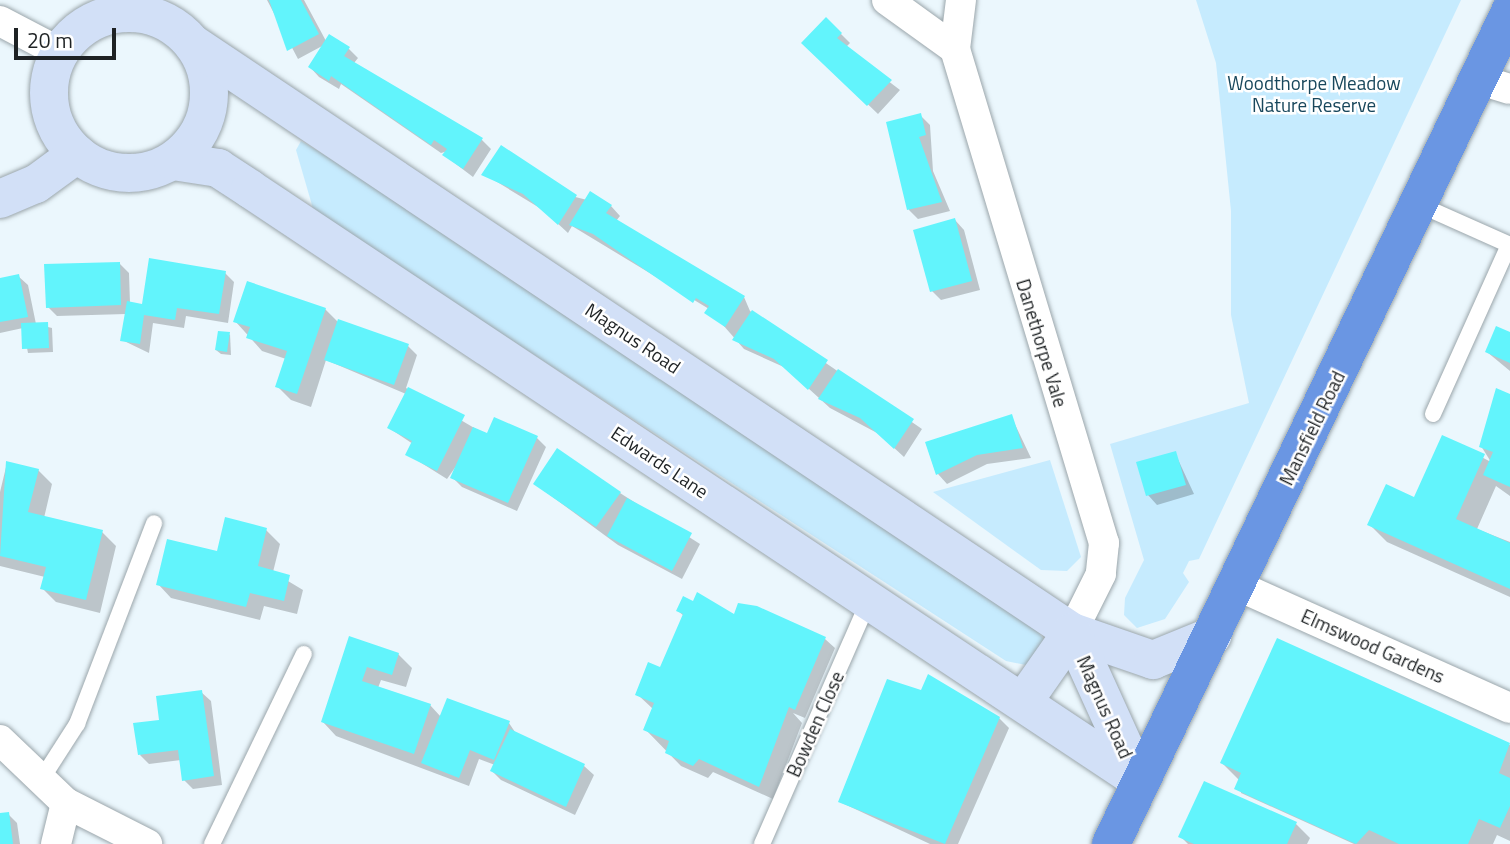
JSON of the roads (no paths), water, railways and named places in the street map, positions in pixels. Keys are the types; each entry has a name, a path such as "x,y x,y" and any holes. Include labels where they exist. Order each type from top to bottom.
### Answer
{"highway":[{"name":"Mansfield Road","path":"1111,844 1418,204 1493,84 1510,12"}],"street":[{"path":"887,0 955,49"},
{"name":"Danethorpe Vale","path":"961,0 955,49 1104,543 1101,574 1072,632"},
{"path":"137,6 159,18 193,44 205,65 207,112 196,138 173,160 142,173 113,172 77,154 51,115 48,93 59,52 83,26 137,6"},
{"path":"0,21 59,52"},
{"name":"Magnus Road","path":"193,44 1072,632 1153,660 1212,636"},
{"path":"0,199 36,184 77,154"},
{"name":"Edwards Lane","path":"173,160 218,168 868,603 1140,781"},
{"name":"Elmswood Gardens","path":"1236,585 1510,708"},
{"path":"1023,702 1072,632"},
{"name":"Magnus Road","path":"1072,632 1140,781"},
{"path":"0,740 66,803 147,844"},
{"path":"56,844 66,803"}],"lane":[{"path":"1418,204 1510,245 1433,414"},
{"path":"41,780 77,724 154,523"},
{"name":"Bowden Close","path":"762,844 868,603"},
{"path":"212,844 304,654"}],"park label":[{"name":"Woodthorpe Meadow Nature Reserve","path":"1314,94"}]}
